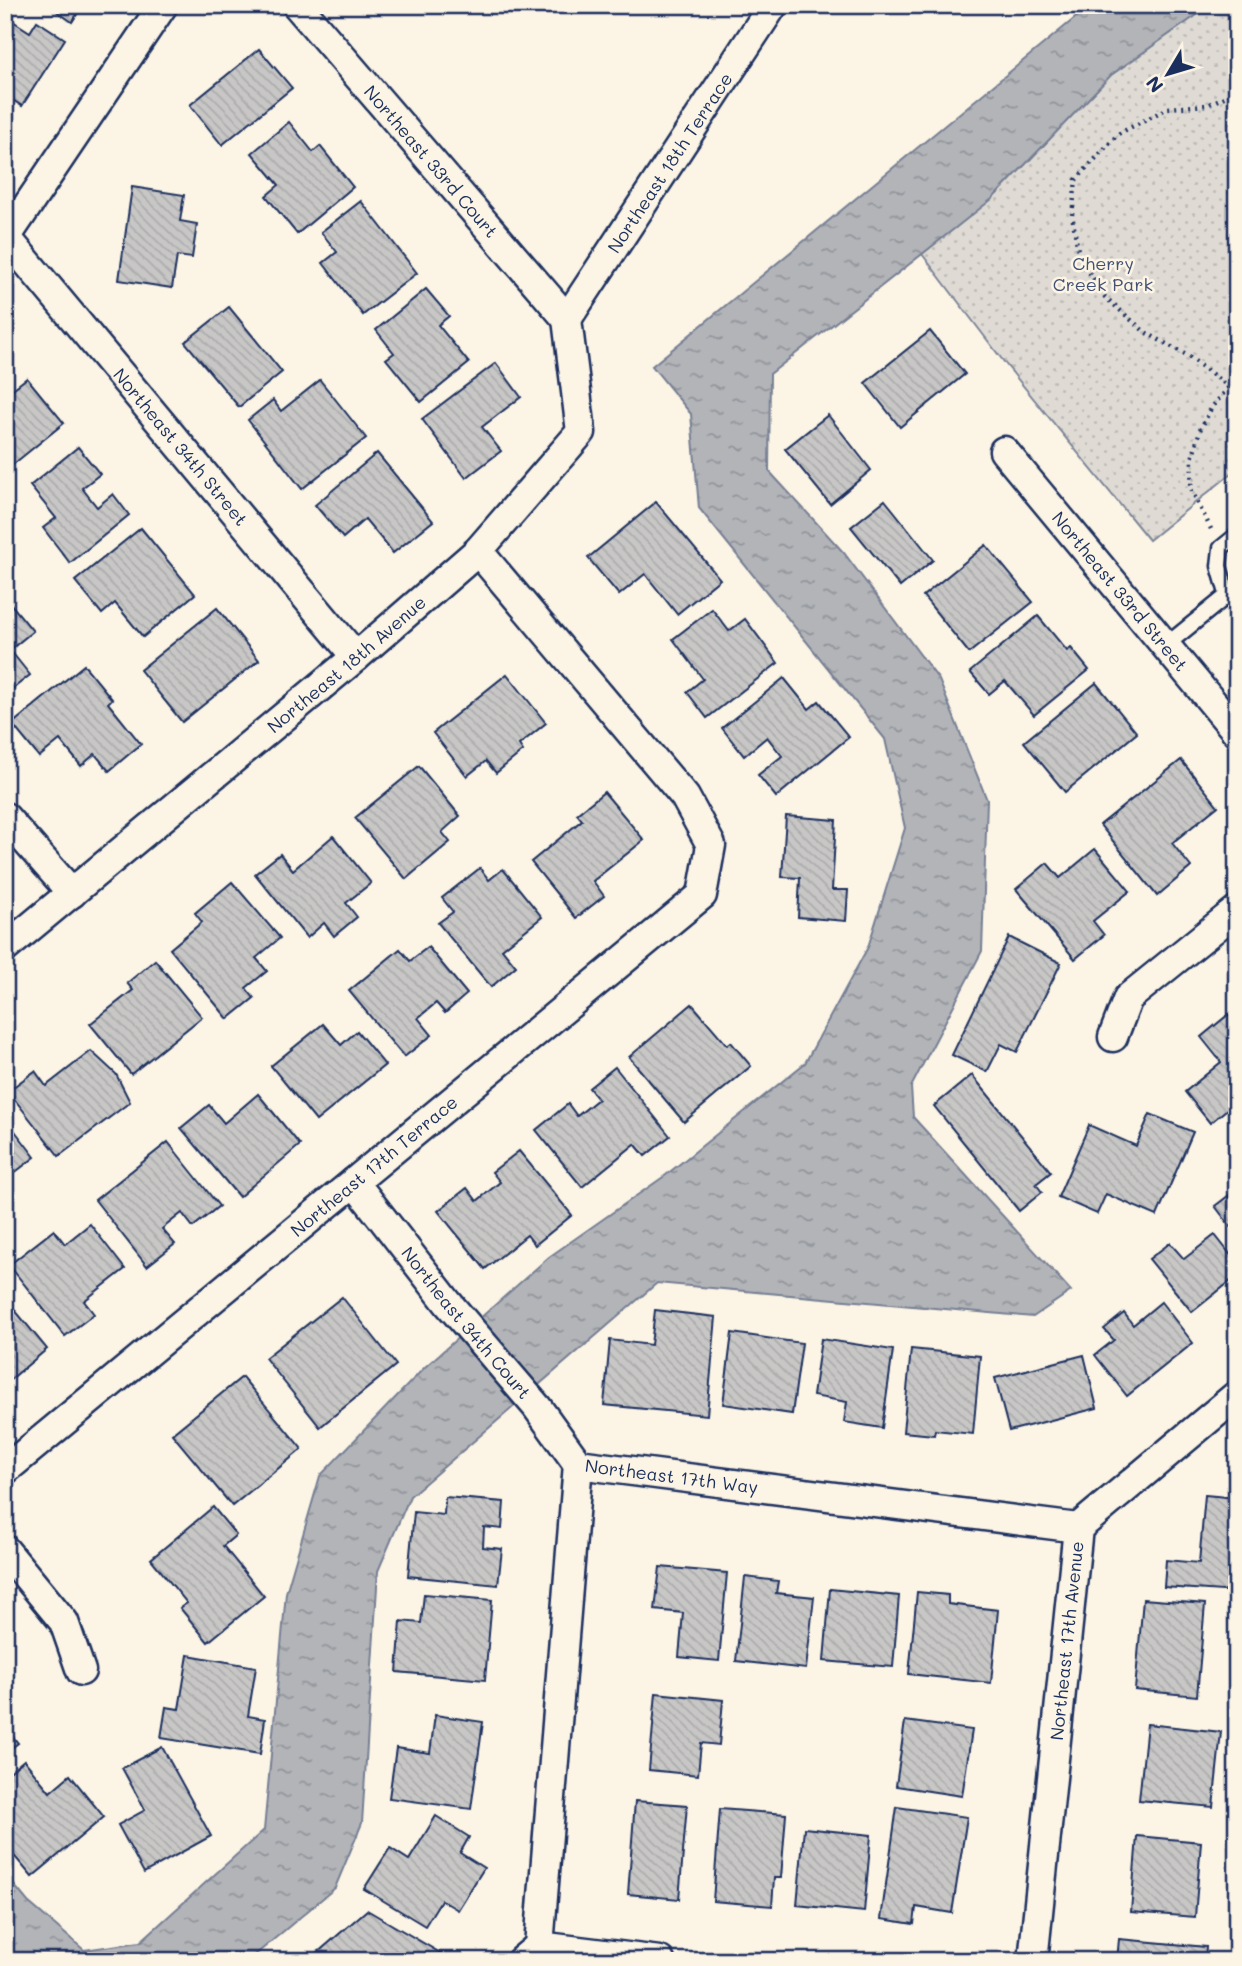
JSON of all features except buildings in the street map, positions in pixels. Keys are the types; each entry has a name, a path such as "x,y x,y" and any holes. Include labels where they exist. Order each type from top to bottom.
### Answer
{"street":[{"path":"6,238 163,5"},
{"name":"Northeast 33rd Court","path":"297,5 567,319"},
{"name":"Northeast 18th Terrace","path":"567,319 773,5"},
{"name":"Northeast 34th Street","path":"6,238 356,657"},
{"name":"Northeast 18th Avenue","path":"5,948 356,657 478,551 581,432 567,319"},
{"name":"Northeast 33rd Street","path":"1004,451 1237,732"},
{"name":"Northeast 17th Terrace","path":"5,1470 702,895 711,845 685,797 478,551"},
{"path":"5,817 72,893"},
{"path":"1113,1037 1128,999 1237,910"},
{"name":"Northeast 34th Court","path":"354,1182 579,1464"},
{"name":"Northeast 17th Avenue","path":"1033,1961 1078,1528 1237,1395"},
{"name":"Northeast 17th Way","path":"530,1953 579,1464 1078,1528"},
{"path":"5,1549 64,1622 81,1671"},
{"path":"530,1953 660,1961"}],"lane":[{"path":"1165,646 1233,599 1219,566 1221,548 1237,535"}],"path":[{"path":"1229,387 1188,356 1145,332 1105,297 1079,257 1072,215 1076,180 1118,134 1168,108 1207,105 1237,91"},
{"path":"1221,548 1191,489 1192,459 1200,429 1212,407 1229,387 1237,386"}],"green space":[{"name":"Cherry Creek Park","path":"1211,5 1237,5 1237,469 1149,540 1007,366 922,254 998,193 1111,75"}],"water":[{"path":"1091,5 1211,5 1111,75 992,199 770,374 769,471 844,553 939,680 987,800 982,951 911,1087 913,1117 1071,1291 1033,1317 657,1283 410,1496 378,1571 362,1823 335,1888 248,1961 5,1961 5,1874 28,1902 84,1950 140,1942 264,1830 286,1593 320,1476 425,1367 549,1257 666,1175 805,1063 868,947 905,828 885,739 699,508 691,414 652,366"}]}
